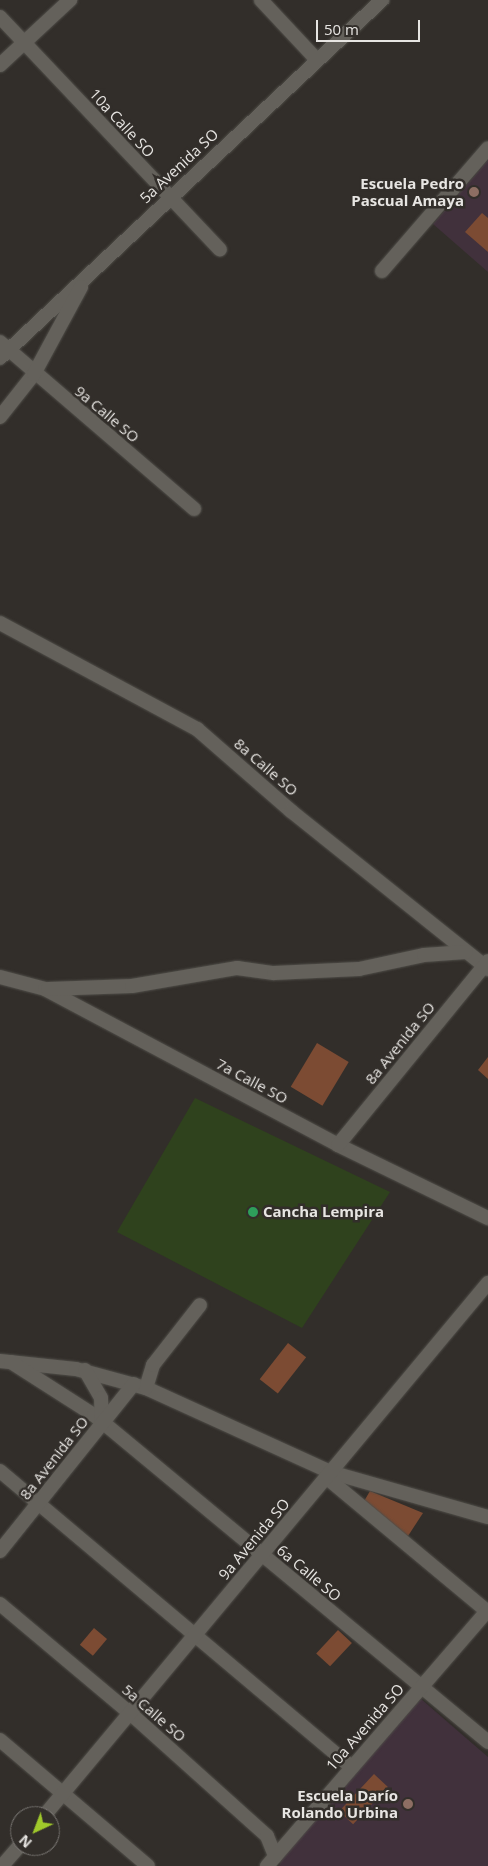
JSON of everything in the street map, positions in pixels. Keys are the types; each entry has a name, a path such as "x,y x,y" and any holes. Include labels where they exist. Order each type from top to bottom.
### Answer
{"street":[{"path":"0,65 70,0"},
{"path":"261,0 318,60"},
{"name":"5a Avenida SO","path":"3,350 88,275 382,0"},
{"name":"10a Calle SO","path":"0,17 220,250"},
{"path":"382,271 488,148"},
{"path":"0,417 34,374 88,275"},
{"name":"9a Calle SO","path":"3,350 194,508"},
{"name":"8a Calle SO","path":"0,623 197,729 291,811 466,952 486,965"},
{"path":"45,989 132,986 237,968 274,973 359,969 424,955 466,952"},
{"name":"8a Avenida SO","path":"338,1145 486,965"},
{"name":"7a Calle SO","path":"0,977 45,989 338,1145 488,1218"},
{"name":"9a Avenida SO","path":"53,1806 488,1283"},
{"path":"140,1386 153,1365 200,1305"},
{"path":"5,1362 85,1370 140,1386 328,1475 488,1517"},
{"name":"6a Calle SO","path":"5,1362 102,1423 488,1742"},
{"path":"85,1370 101,1398 102,1423"},
{"name":"8a Avenida SO","path":"0,1551 40,1504 102,1423 140,1386"},
{"path":"0,1471 196,1633 352,1767"},
{"path":"328,1475 488,1611"},
{"name":"5a Calle SO","path":"0,1604 130,1712 267,1836 272,1863"},
{"name":"10a Avenida SO","path":"272,1863 420,1686 488,1611"},
{"path":"0,1740 148,1866"},
{"path":"2,1866 11,1856"}],"shaded area":[{"name":"Escuela Pedro Pascual Amaya","path":"488,160 488,272 433,224"},
{"name":"Escuela Darío Rolando Urbina","path":"421,1699 488,1757 488,1866 279,1866 285,1852"}],"green space":[{"name":"Cancha Lempira","path":"195,1098 390,1192 302,1328 117,1232"}],"building":[{"path":"482,213 488,218 488,252 465,232"},
{"path":"317,1043 349,1062 322,1106 291,1087"},
{"path":"488,1057 488,1079 478,1070"},
{"path":"288,1343 306,1357 278,1393 260,1379"},
{"path":"370,1491 423,1513 408,1536 363,1503"},
{"path":"94,1628 107,1639 93,1656 80,1645"},
{"path":"338,1630 352,1643 330,1666 316,1653"},
{"path":"374,1774 388,1787 353,1824 339,1811"}],"place":[{"name":"Escuela Pedro Pascual Amaya","path":"474,192"},
{"name":"Cancha Lempira","path":"253,1212"},
{"name":"Escuela Darío Rolando Urbina","path":"408,1804"}]}
